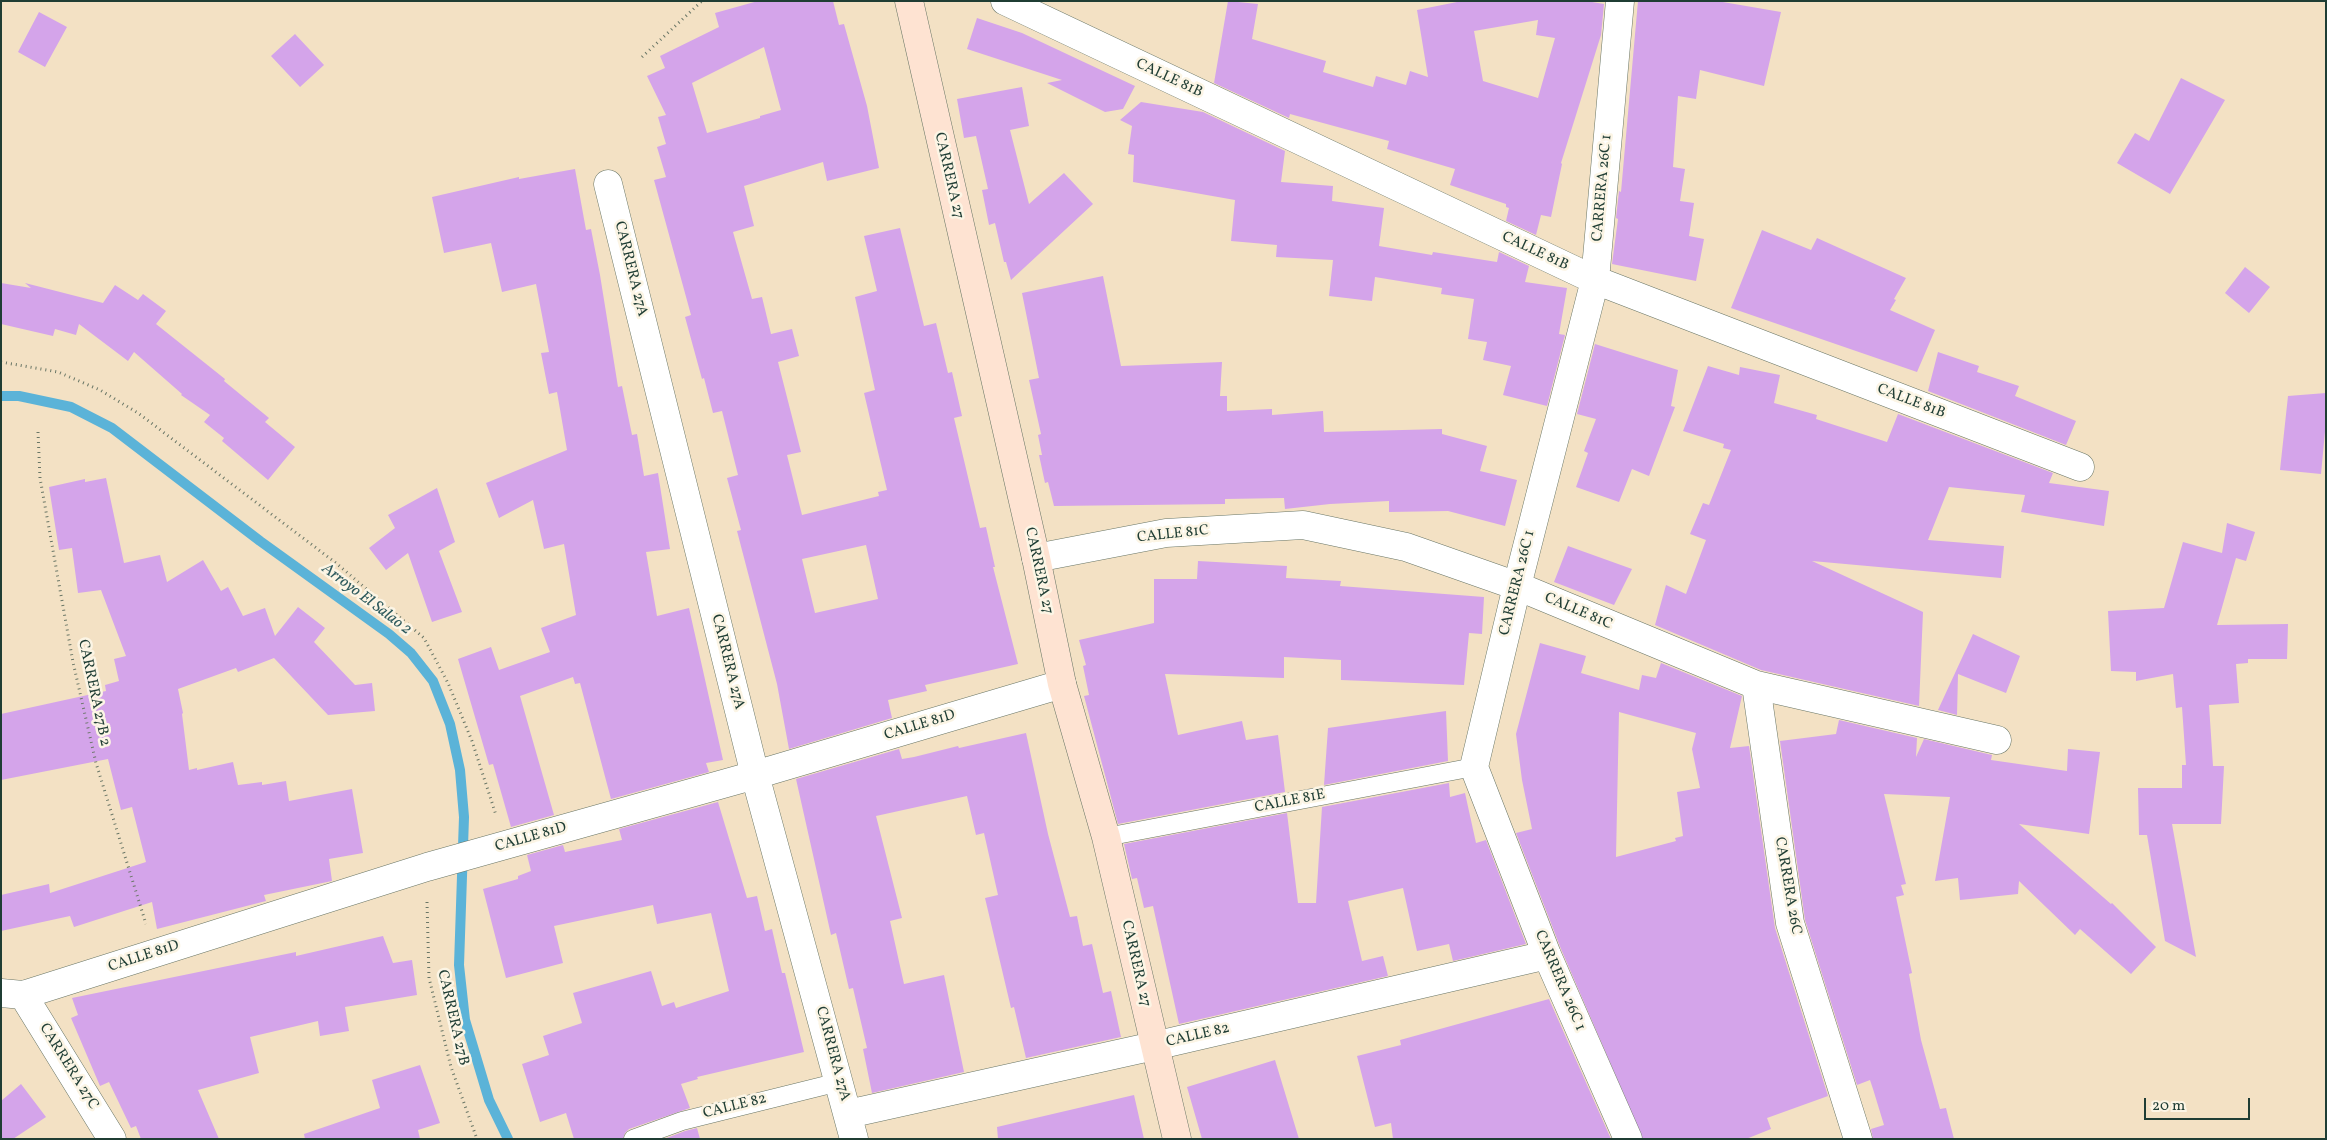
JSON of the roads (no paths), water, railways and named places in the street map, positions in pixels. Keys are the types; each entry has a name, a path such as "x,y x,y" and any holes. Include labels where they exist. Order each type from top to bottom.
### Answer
{"street":[{"name":"CARRERA 27","path":"908,1 1036,558 1062,684 1106,837 1177,1139"},
{"name":"CALLE 81B","path":"1005,1 1595,280 2080,467"},
{"name":"CARRERA 26C 1","path":"1620,1 1595,280 1517,586 1474,767 1547,954 1628,1139"},
{"name":"CARRERA 27A","path":"608,184 755,775 851,1126"},
{"name":"CALLE 81C","path":"1036,558 1166,533 1304,525 1406,547 1517,586 1756,685 1997,740"},
{"name":"CALLE 81D","path":"12,994 155,953 478,852 755,775 1062,684"},
{"name":"CARRERA 26C","path":"1756,685 1790,923 1851,1136"},
{"name":"CALLE 82","path":"851,1126 1154,1046 1547,954"},
{"name":"CARRERA 27C","path":"12,994 112,1139"}],"lane":[{"name":"CALLE 81E","path":"1106,837 1474,767"},
{"name":"CALLE 82","path":"632,1139 682,1120 839,1082"}],"waterway":[{"name":"Arroyo El Salao 2","path":"1,396 19,396 71,407 112,428 260,541 389,634 411,653 433,681 450,724 460,770 464,817 459,965 465,1020 489,1100 508,1139"}]}
